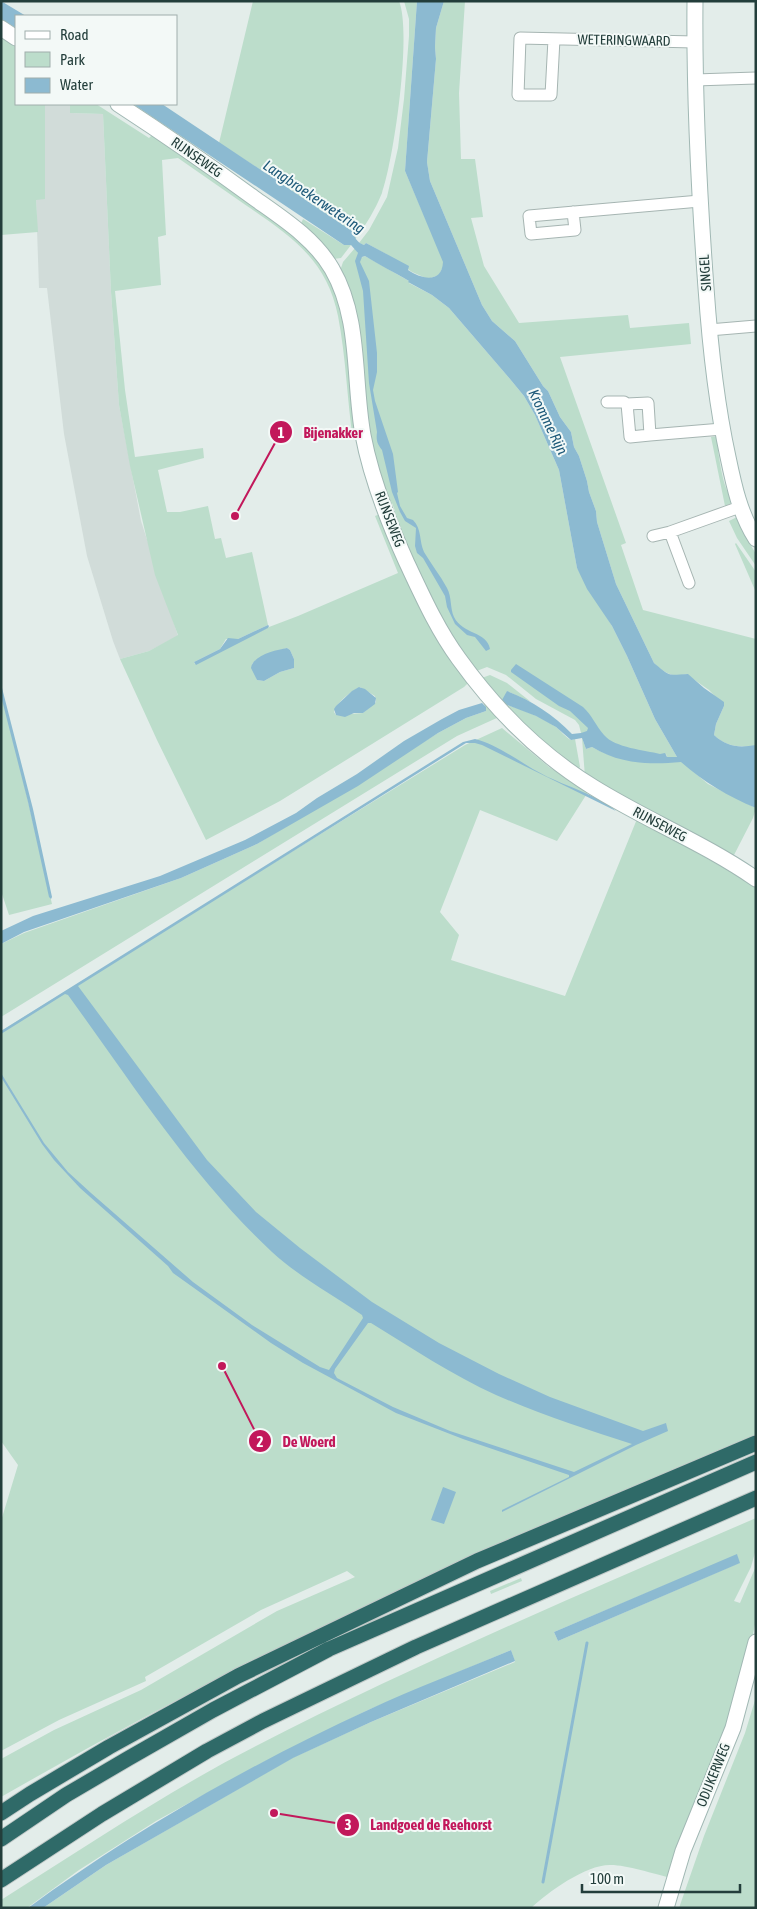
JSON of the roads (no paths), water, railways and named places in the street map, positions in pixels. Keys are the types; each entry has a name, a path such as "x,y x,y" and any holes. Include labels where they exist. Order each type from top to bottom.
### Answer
{"highway":[{"path":"1,1814 30,1794 109,1747 238,1676 477,1561 756,1444"},
{"path":"1,1838 129,1758 213,1710 329,1649 485,1579 756,1462"},
{"path":"1,1880 102,1814 239,1734 313,1695 499,1610 756,1498"}],"street":[{"name":"SINGEL","path":"696,1 695,80 700,201 709,330 722,429 740,507 756,539"},
{"path":"1,28 15,37"},
{"name":"WETERINGWAARD","path":"554,39 551,95 518,95 520,38 695,42"},
{"path":"695,80 756,78"},
{"name":"RIJNSEWEG","path":"119,105 230,180 287,222 313,244 332,269 351,319 363,435 384,507 426,606 459,659 492,700 532,741 580,779 709,849 756,879"},
{"path":"573,212 700,201"},
{"path":"709,330 756,326"},
{"path":"607,402 624,402 627,404 648,403 650,435"},
{"path":"627,404 630,437 722,429"},
{"path":"653,536 670,532 740,507"},
{"path":"670,532 689,583"},
{"name":"ODIJKERWEG","path":"666,1908 683,1851 732,1728 756,1642"}],"water":[{"path":"1,1 24,15 15,15 15,27 1,19"},
{"name":"Kromme Rijn","path":"417,1 444,1 436,28 436,59 427,162 430,181 482,305 492,321 515,341 548,391 560,417 571,432 574,447 579,456 596,511 597,522 616,584 654,663 670,674 688,674 724,702 714,735 734,746 756,745 756,808 716,788 681,762 635,762 613,757 592,747 586,749 582,738 571,740 556,727 536,716 505,704 502,700 507,691 542,709 572,734 587,731 588,728 570,711 559,706 511,672 516,664 583,707 601,732 615,743 660,754 665,753 667,757 677,757 655,719 612,626 587,589 577,568 559,470 535,415 524,396 510,379 449,308 404,278 365,256 362,257 360,262 369,281 377,353 377,372 373,390 393,454 400,506 407,518 413,520 418,527 422,548 449,592 454,617 463,627 480,636 488,643 490,649 486,651 475,637 467,635 455,624 447,607 445,596 423,558 417,553 415,546 416,528 405,521 392,492 382,450 377,440 369,383 363,291 355,261 358,253 351,245 344,245 134,105 164,105 267,174 279,172 285,177 283,183 285,186 352,231 361,244 364,245 366,243 409,266 408,270 419,276 435,277 442,269 443,262 405,171"},
{"path":"268,625 268,628 196,665 194,662 220,649 228,638 238,639"},
{"path":"287,648 294,659 294,668 280,672 264,681 257,680 251,668 253,663 260,656"},
{"path":"1,684 33,809 51,899 1,696"},
{"path":"359,687 365,689 376,698 375,704 363,713 354,713 345,717 336,715 334,709 336,706"},
{"path":"482,703 486,707 486,711 466,718 438,733 358,786 257,844 181,878 24,932 1,944 1,931 33,916 160,876 245,840 296,813 404,741 442,719 459,710"},
{"path":"475,739 502,750 544,775 602,801 616,811 482,745 466,743 78,986 207,1160 256,1212 372,1302 439,1343 499,1374 550,1397 643,1431 666,1423 668,1431 502,1512 502,1510 569,1477 569,1475 463,1439 396,1413 303,1363 271,1343 173,1273 168,1266 80,1188 42,1144 1,1077 1,1073 44,1143 68,1172 91,1193 193,1282 252,1325 320,1367 329,1370 363,1318 362,1315 293,1269 272,1252 215,1193 164,1128 68,995 65,994 1,1034 1,1031 463,742","holes":["368,1323 371,1323 448,1370 496,1395 529,1409 632,1444 574,1472 450,1431 393,1407 337,1378 334,1373"]},
{"path":"443,1487 456,1492 444,1524 431,1520"},
{"path":"737,1554 740,1563 558,1641 554,1632"},
{"path":"511,1650 515,1661 371,1722 293,1758 106,1865 43,1908 28,1908 150,1826 279,1753 368,1710"}],"waterway":[{"path":"543,1882 587,1643"}],"place":[{"name":"Bijenakker","path":"235,516"},
{"name":"De Woerd","path":"222,1366"},
{"name":"Landgoed de Reehorst","path":"274,1813"}],"water label":[{"name":"Langbroekerwetering","path":"314,197"}]}
